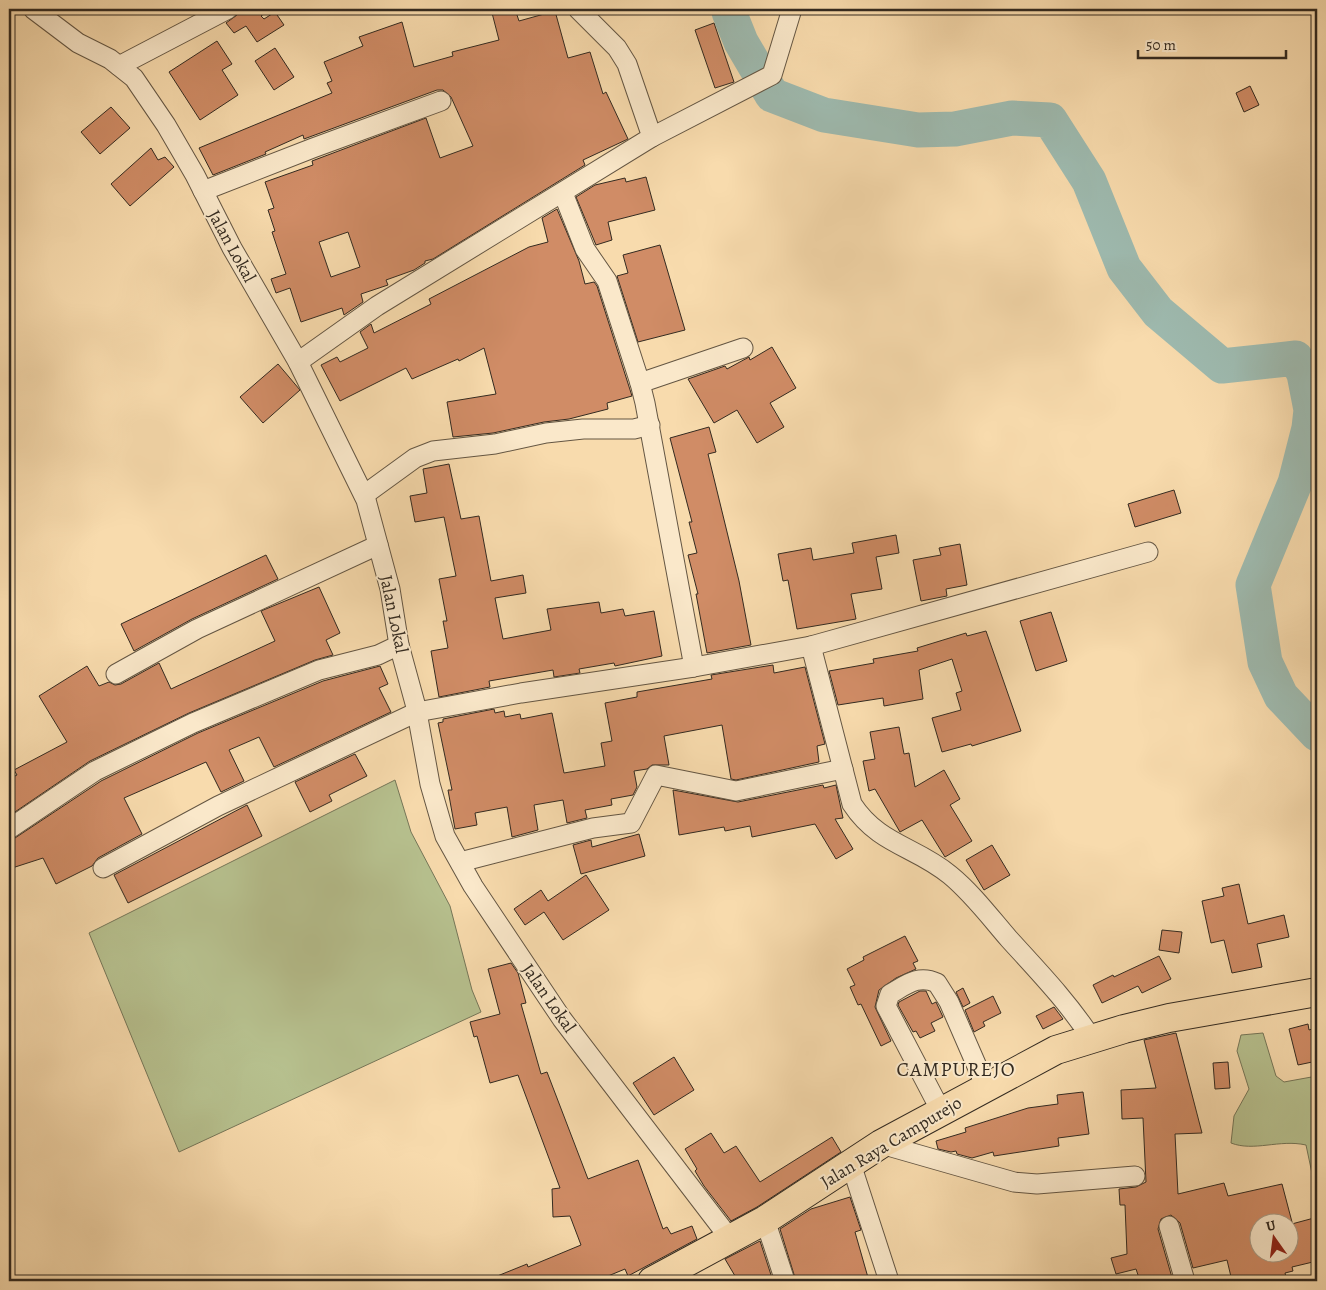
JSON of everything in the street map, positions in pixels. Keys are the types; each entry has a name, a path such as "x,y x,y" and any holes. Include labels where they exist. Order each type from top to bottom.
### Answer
{"main road":[{"name":"Jalan Raya Campurejo","path":"652,1281 765,1220 881,1144 1056,1050 1169,1018 1317,992"}],"street":[{"name":"Jalan Lokal","path":"33,9 78,43 110,58 134,78 166,125 232,248 298,362 364,495 390,588 399,645 417,712 430,784 445,836 473,886 562,1019 731,1240"},
{"path":"120,66 228,9"},
{"path":"578,9 616,48 627,64 652,137"},
{"path":"298,362 377,306 652,137 772,75 792,9"},
{"path":"203,191 441,101"},
{"path":"562,193 585,249 607,281 640,384 650,426 694,668"},
{"path":"640,384 743,348"},
{"path":"364,495 415,458 433,450 496,444 565,431 634,429 650,426"},
{"path":"116,674 197,629 378,545"},
{"path":"103,868 218,806 417,712 521,693 694,668 811,646 1148,552"},
{"path":"9,829 95,771 193,723 319,670 378,655 399,645"},
{"path":"811,646 852,804 863,820 874,830 937,865 955,879 1064,998 1092,1039"},
{"path":"460,862 593,828 631,823 656,775 736,790 843,769"},
{"path":"941,1111 886,1006 890,994 913,981 921,978 937,983 949,1002 986,1087"},
{"path":"881,1144 1014,1182 1037,1184 1135,1176"},
{"path":"851,1164 889,1281"},
{"path":"765,1220 785,1281"},
{"path":"1169,1226 1185,1281"}],"green space":[{"path":"395,780 411,832 450,906 472,990 481,1012 179,1152 89,933"},
{"path":"1263,1033 1276,1076 1284,1082 1317,1076 1317,1197 1306,1145 1286,1143 1249,1146 1231,1143 1234,1116 1249,1089 1237,1051 1241,1035"}],"building":[{"path":"239,9 271,9 261,16 264,19 275,12 284,25 257,42 246,26 234,33 226,23 237,15"},
{"path":"491,9 515,9 519,21 555,11 568,58 590,52 603,94 606,92 628,139 583,160 585,165 433,259 425,261 425,263 414,270 386,280 388,285 361,294 363,302 344,315 342,308 301,322 290,288 276,293 271,279 286,274 272,232 275,231 268,210 274,208 265,182 313,165 312,161 426,118 440,158 473,146 451,97 443,90 437,90 304,139 303,135 265,152 266,154 213,175 199,148 332,93 327,83 332,81 324,62 363,46 359,37 402,22 414,67 453,56 452,52 499,40","holes":["348,232 360,267 331,277 319,242"]},
{"path":"714,23 734,82 715,88 695,30"},
{"path":"217,41 232,64 222,70 238,95 200,120 169,72"},
{"path":"275,48 294,77 274,90 255,61"},
{"path":"1250,86 1259,105 1244,112 1236,93"},
{"path":"111,107 130,128 100,154 81,132"},
{"path":"151,148 158,160 165,157 174,167 130,206 111,184"},
{"path":"646,177 655,210 608,222 612,240 596,245 576,197 595,185 625,178 626,182"},
{"path":"557,209 579,261 585,284 594,282 597,286 632,396 607,403 608,409 569,419 544,422 493,433 453,437 447,402 496,394 484,348 459,361 458,359 412,379 406,368 340,401 321,365 337,357 340,362 368,348 360,332 371,324 374,333 431,304 429,299 529,247 548,242 542,218"},
{"path":"660,245 685,330 638,342 617,276 628,273 623,255"},
{"path":"772,347 796,388 770,403 784,427 757,443 737,410 714,423 688,379 725,366 727,369 749,357 750,360"},
{"path":"278,364 300,390 263,423 240,397"},
{"path":"709,427 716,452 708,454 739,581 751,645 707,653 696,594 698,594 688,555 697,553 689,522 692,522 670,438"},
{"path":"449,464 461,519 479,516 491,581 523,575 526,593 495,598 503,639 551,630 547,609 599,602 601,613 623,609 625,616 654,611 662,656 615,666 614,663 579,669 580,673 554,677 553,670 489,681 490,687 439,697 431,651 448,648 443,621 447,621 439,579 456,576 444,517 415,522 410,496 427,493 423,469"},
{"path":"1174,490 1181,513 1135,527 1128,504"},
{"path":"896,535 899,553 876,557 882,589 851,594 856,619 797,629 788,580 783,581 778,554 811,548 813,560 854,553 852,543"},
{"path":"960,544 967,585 946,589 947,596 921,601 913,560 941,555 939,548"},
{"path":"266,555 278,579 192,619 134,651 121,624"},
{"path":"319,587 340,633 326,640 333,655 315,660 189,713 90,761 9,816 9,779 17,775 14,770 67,742 39,696 87,666 99,686 109,682 115,685 121,684 159,663 171,689 275,641 261,611"},
{"path":"1051,612 1067,661 1036,671 1020,621"},
{"path":"986,631 1021,731 972,746 971,744 942,752 932,718 961,710 956,693 962,691 952,659 919,670 923,699 884,706 883,698 838,705 829,671 874,663 873,659 918,651 917,648 966,633 967,636"},
{"path":"773,665 774,673 805,667 825,744 817,746 819,762 736,780 731,779 722,725 664,736 669,765 652,765 647,769 634,771 637,787 633,795 611,799 612,805 585,810 587,818 567,823 563,800 534,805 538,830 512,837 507,807 475,813 477,825 455,829 448,790 452,790 438,723 443,722 443,719 494,709 495,713 504,711 505,717 520,714 521,719 552,713 564,773 605,766 601,743 612,741 605,703 637,697 637,692 712,679 711,675"},
{"path":"380,666 388,684 379,688 391,712 274,767 259,737 229,750 244,781 221,792 206,762 124,798 142,834 98,858 92,866 56,884 43,858 9,869 9,840 15,838 101,781 198,733 323,681"},
{"path":"899,727 904,754 909,753 915,787 944,770 960,799 950,805 972,841 945,857 922,820 900,832 875,789 869,791 863,761 875,759 870,732"},
{"path":"355,754 367,776 329,795 332,801 310,812 295,782"},
{"path":"823,785 824,788 836,785 843,818 835,819 853,849 836,859 815,824 752,837 750,826 725,831 724,827 679,835 673,790 738,802"},
{"path":"247,805 262,836 128,903 114,875"},
{"path":"639,834 645,856 581,874 573,845 591,840 592,847"},
{"path":"992,845 1010,875 984,890 966,860"},
{"path":"586,875 609,910 563,940 544,912 525,925 514,909 541,890 548,901"},
{"path":"1239,884 1248,924 1284,915 1289,937 1257,944 1262,967 1232,973 1224,940 1211,943 1202,901 1224,896 1222,888"},
{"path":"1162,930 1182,932 1179,953 1159,950"},
{"path":"905,936 918,961 913,963 916,969 896,978 879,990 875,1007 891,1041 881,1046 861,1004 858,1005 850,987 855,985 847,969 864,960 863,957"},
{"path":"1159,956 1171,979 1142,993 1138,986 1102,1003 1093,985"},
{"path":"511,963 518,973 526,1003 521,1004 541,1074 547,1072 588,1179 638,1160 663,1229 667,1227 671,1234 692,1226 697,1239 628,1276 625,1269 596,1281 485,1281 527,1264 528,1267 581,1245 570,1216 553,1217 552,1189 560,1188 518,1075 490,1083 477,1036 474,1037 470,1022 500,1014 488,969"},
{"path":"963,988 970,1003 963,1007 956,992"},
{"path":"920,991 926,991 932,1004 936,1002 943,1017 931,1023 935,1031 920,1038 916,1031 913,1032 898,1005 899,1002"},
{"path":"993,996 1001,1013 983,1022 985,1026 974,1032 965,1010"},
{"path":"1054,1007 1063,1019 1043,1029 1036,1016"},
{"path":"1308,1024 1309,1030 1312,1029 1317,1061 1298,1065 1289,1029"},
{"path":"1176,1033 1202,1133 1175,1134 1178,1194 1224,1183 1228,1196 1282,1184 1289,1212 1248,1212 1248,1262 1298,1262 1298,1222 1314,1218 1317,1232 1317,1261 1292,1267 1293,1271 1285,1273 1287,1281 1232,1281 1227,1260 1193,1268 1180,1223 1171,1215 1161,1219 1158,1229 1173,1281 1140,1281 1136,1269 1116,1274 1111,1258 1127,1254 1125,1205 1120,1205 1119,1189 1136,1187 1146,1182 1143,1118 1122,1119 1121,1090 1156,1088 1144,1040"},
{"path":"674,1057 694,1090 654,1115 633,1083"},
{"path":"1228,1062 1230,1088 1215,1089 1213,1063"},
{"path":"1083,1092 1089,1134 1058,1138 1059,1146 994,1156 993,1152 972,1158 957,1154 956,1151 951,1152 938,1149 936,1141 966,1132 965,1128 1028,1108 1058,1104 1057,1095"},
{"path":"711,1133 724,1153 736,1146 760,1182 832,1137 841,1152 757,1207 731,1221 704,1186 695,1171 697,1169 685,1149"},
{"path":"850,1197 861,1230 855,1232 869,1281 796,1281 780,1229 811,1209"},
{"path":"760,1241 773,1281 738,1281 725,1259"}],"waterway":[{"path":"732,9 729,12 741,42 772,95 824,115 918,130 955,129 1012,118 1050,120 1089,181 1124,268 1158,312 1222,366 1296,358 1304,374 1311,410 1309,428 1295,483 1253,585 1265,662 1281,696 1317,734"}],"district":[{"name":"CAMPUREJO","path":"956,1069"}]}
